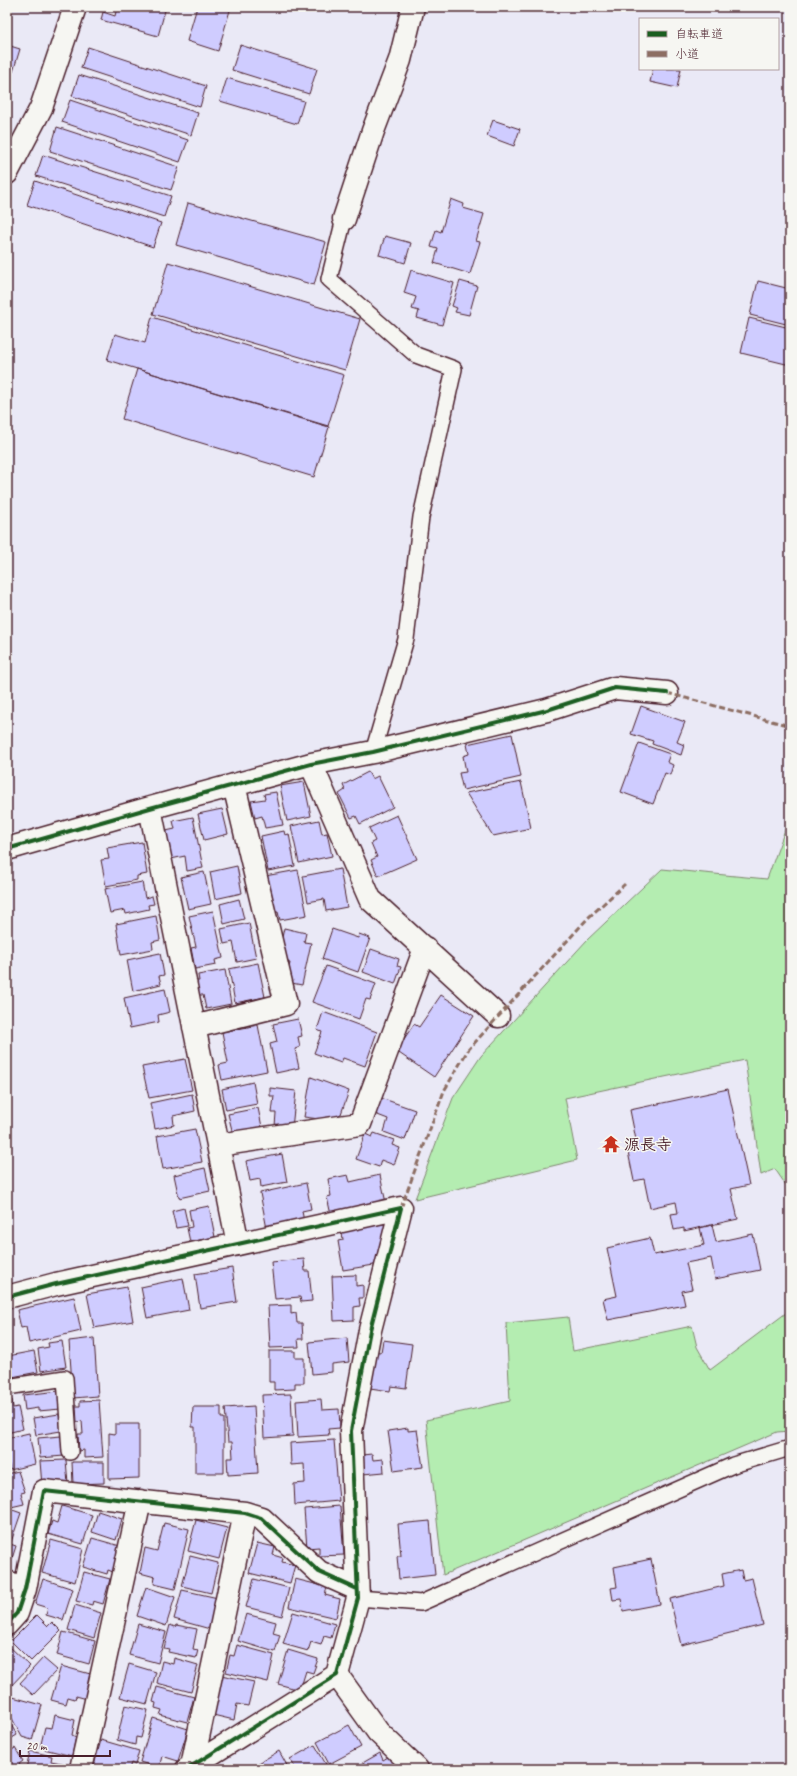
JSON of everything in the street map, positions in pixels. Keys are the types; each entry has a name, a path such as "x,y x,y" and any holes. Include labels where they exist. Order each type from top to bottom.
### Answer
{"street":[{"path":"7,173 41,108 75,7"},
{"path":"344,219 373,131 400,60 413,7"},
{"path":"7,849 311,764 373,752 546,710 615,688 667,693"},
{"path":"311,764 370,899 498,1016"},
{"path":"194,1026 286,1004 234,785"},
{"path":"150,808 238,1244"},
{"path":"218,1145 360,1124 424,948"},
{"path":"7,1297 56,1284 402,1208 370,1330 351,1430 357,1594 337,1675 190,1768"},
{"path":"7,1624 16,1613 16,1585 44,1492 245,1513 261,1518 319,1572 357,1594"},
{"path":"81,1769 140,1501"},
{"path":"190,1768 245,1513"},
{"path":"337,1675 378,1732 417,1769"}],"lane":[{"path":"344,219 329,279 416,354 454,369 421,517 406,639 373,752"},
{"path":"7,1387 65,1378 70,1452"},
{"path":"357,1594 421,1603 733,1465 790,1448"}],"green space":[{"path":"790,816 790,1191 775,1169 761,1175 745,1060 565,1098 577,1160 415,1199 453,1098 481,1056 587,940 662,869 767,879"},
{"path":"790,1310 790,1431 777,1432 443,1575 426,1420 510,1401 506,1323 568,1317 573,1351 692,1326 697,1347 710,1370"}],"building":[{"path":"117,7 166,7 158,36 101,20 103,12 115,16"},
{"path":"197,7 231,7 218,51 187,41"},
{"path":"7,45 20,49 13,72 7,70"},
{"path":"240,45 317,69 309,94 232,70"},
{"path":"88,47 206,86 200,107 81,68"},
{"path":"653,70 681,70 677,88 650,82"},
{"path":"79,75 198,113 191,135 72,96"},
{"path":"227,78 304,101 297,124 220,101"},
{"path":"70,100 188,140 180,162 62,122"},
{"path":"493,120 520,129 514,146 487,136"},
{"path":"57,127 179,167 171,190 50,151"},
{"path":"43,155 171,196 164,217 36,176"},
{"path":"35,181 161,223 153,247 27,205"},
{"path":"451,199 464,204 463,208 484,214 476,241 480,242 470,274 434,263 438,249 431,247 436,230 441,232"},
{"path":"188,203 326,242 314,285 176,245"},
{"path":"385,236 411,243 405,263 379,255"},
{"path":"168,262 360,319 345,370 153,314"},
{"path":"411,270 454,283 442,325 417,318 419,311 412,309 416,297 404,293"},
{"path":"460,281 477,286 469,315 455,312 457,308 452,306"},
{"path":"758,281 790,289 790,325 750,315"},
{"path":"152,317 344,375 328,426 107,360 115,334 145,343"},
{"path":"749,318 790,328 790,365 741,353"},
{"path":"137,369 329,427 314,477 122,419"},
{"path":"641,706 685,722 677,742 684,745 681,755 652,744 653,741 631,734"},
{"path":"512,734 521,777 463,790 459,773 466,772 463,756 469,754 467,744"},
{"path":"639,743 670,754 667,762 673,765 670,775 665,773 653,804 621,792"},
{"path":"368,772 372,779 378,776 393,807 360,824 356,816 351,818 339,794 345,790 343,785"},
{"path":"304,782 311,816 287,821 280,786"},
{"path":"521,782 531,828 493,836 466,793"},
{"path":"276,792 283,825 265,828 262,816 255,818 251,801 265,799 264,794"},
{"path":"222,809 228,834 204,840 198,814"},
{"path":"397,815 417,859 378,876 371,860 377,857 371,843 375,841 369,828"},
{"path":"193,817 203,868 187,871 185,856 171,859 166,831 175,829 173,821"},
{"path":"319,820 322,834 327,833 332,856 299,863 291,826"},
{"path":"284,831 285,835 289,834 295,866 268,871 261,836"},
{"path":"142,842 147,874 137,876 137,880 106,886 101,860 109,859 107,848"},
{"path":"237,866 242,893 215,899 210,872"},
{"path":"340,869 347,907 326,911 324,899 308,902 303,876"},
{"path":"298,870 307,915 280,920 278,912 272,913 265,876"},
{"path":"204,872 211,904 188,909 181,877"},
{"path":"142,882 145,898 152,896 154,904 148,905 149,909 126,914 125,910 110,913 105,889"},
{"path":"239,899 244,919 224,924 220,904"},
{"path":"213,911 223,958 215,960 216,965 195,969 191,948 196,947 189,916"},
{"path":"156,916 160,940 152,942 153,949 121,955 116,924"},
{"path":"249,923 256,958 237,962 233,942 224,944 221,929"},
{"path":"284,928 306,933 304,942 311,943 302,985 286,982 290,963 283,961 279,952"},
{"path":"332,929 358,938 359,934 370,938 358,972 322,959"},
{"path":"371,949 399,959 397,966 401,967 395,984 363,972"},
{"path":"160,953 164,975 159,976 161,984 133,991 127,960"},
{"path":"258,963 265,997 235,1003 229,969"},
{"path":"326,966 376,984 370,1000 366,999 359,1019 312,1002"},
{"path":"225,970 231,1004 206,1009 203,995 199,995 196,981 199,981 198,975"},
{"path":"165,989 170,1012 158,1015 159,1022 130,1028 124,998"},
{"path":"441,995 474,1016 434,1077 396,1051 414,1024 419,1027"},
{"path":"323,1012 377,1032 365,1066 343,1058 341,1063 314,1053 322,1032 317,1030"},
{"path":"298,1019 302,1036 298,1037 300,1047 295,1049 299,1068 276,1073 270,1044 277,1042 273,1024"},
{"path":"258,1025 267,1071 222,1080 219,1065 228,1063 222,1032"},
{"path":"185,1059 192,1090 149,1098 142,1067"},
{"path":"311,1077 349,1091 341,1114 326,1120 304,1117"},
{"path":"253,1082 257,1104 226,1110 222,1089"},
{"path":"270,1088 296,1091 292,1128 275,1126 276,1113 272,1113 274,1096 270,1096"},
{"path":"728,1089 749,1185 731,1189 738,1219 684,1231 684,1228 674,1230 671,1214 678,1213 676,1202 650,1208 644,1179 634,1181 626,1142 636,1140 630,1110"},
{"path":"192,1094 195,1111 173,1116 174,1125 155,1129 150,1103"},
{"path":"381,1098 415,1110 405,1140 384,1132 388,1119 375,1114"},
{"path":"258,1108 262,1127 233,1134 228,1114"},
{"path":"195,1129 202,1162 163,1169 157,1136"},
{"path":"374,1133 394,1140 392,1145 400,1148 394,1165 381,1160 379,1167 356,1159 365,1134 372,1137"},
{"path":"282,1154 287,1182 261,1187 260,1179 250,1181 246,1161"},
{"path":"205,1168 210,1191 179,1198 174,1175"},
{"path":"348,1175 350,1182 380,1175 386,1203 331,1215 327,1197 331,1196 328,1179"},
{"path":"306,1183 311,1209 302,1211 304,1222 267,1229 260,1193"},
{"path":"209,1206 215,1237 190,1242 187,1228 192,1227 189,1210"},
{"path":"184,1208 188,1226 176,1228 172,1211"},
{"path":"387,1223 389,1235 374,1265 343,1270 338,1241 343,1240 342,1232"},
{"path":"712,1225 716,1242 753,1234 760,1270 715,1279 711,1258 686,1263 692,1289 682,1291 685,1305 608,1320 603,1299 617,1296 607,1248 650,1238 654,1255 704,1245 700,1228"},
{"path":"304,1259 305,1271 309,1271 312,1301 301,1302 300,1297 275,1299 271,1262"},
{"path":"232,1268 237,1302 200,1308 195,1274"},
{"path":"356,1275 356,1286 363,1285 363,1298 359,1298 360,1306 354,1307 354,1320 334,1321 332,1276"},
{"path":"183,1278 189,1310 147,1318 141,1287"},
{"path":"127,1287 133,1321 94,1328 87,1294"},
{"path":"74,1297 81,1331 29,1343 26,1327 21,1328 17,1310"},
{"path":"291,1305 291,1314 296,1313 297,1323 302,1323 303,1339 298,1339 299,1347 270,1348 268,1306"},
{"path":"94,1338 98,1396 73,1398 69,1341"},
{"path":"347,1338 349,1362 332,1364 332,1372 312,1374 309,1342"},
{"path":"383,1340 412,1344 406,1388 391,1386 390,1391 370,1388 371,1351 381,1352"},
{"path":"62,1341 66,1367 41,1371 38,1349 49,1347 48,1343"},
{"path":"34,1351 38,1372 12,1377 8,1356"},
{"path":"269,1351 295,1351 295,1358 304,1358 304,1383 295,1383 295,1389 274,1390 274,1382 269,1382"},
{"path":"59,1391 61,1409 38,1411 38,1408 25,1410 23,1395"},
{"path":"291,1394 293,1436 264,1438 262,1395"},
{"path":"321,1399 322,1410 339,1409 340,1428 328,1429 329,1435 298,1437 296,1401"},
{"path":"12,1400 13,1408 18,1407 23,1429 7,1433 7,1401"},
{"path":"99,1400 103,1457 84,1458 84,1450 79,1451 78,1434 83,1434 82,1421 77,1422 76,1406 80,1406 80,1401"},
{"path":"254,1406 258,1473 228,1475 227,1458 233,1458 232,1442 228,1442 225,1408"},
{"path":"193,1407 221,1407 221,1418 224,1418 224,1473 195,1473 195,1427 192,1427"},
{"path":"59,1414 61,1431 36,1435 33,1418"},
{"path":"115,1424 139,1424 139,1478 109,1479 109,1433 115,1434"},
{"path":"408,1428 408,1431 417,1430 423,1467 394,1471 388,1431"},
{"path":"29,1433 35,1464 10,1470 7,1457 7,1438"},
{"path":"61,1436 64,1456 40,1458 38,1438"},
{"path":"334,1440 339,1501 295,1505 294,1484 305,1483 304,1464 291,1465 290,1443"},
{"path":"372,1454 373,1460 383,1459 384,1472 363,1474 362,1455"},
{"path":"66,1460 68,1484 42,1486 40,1461"},
{"path":"72,1462 104,1462 104,1483 73,1484"},
{"path":"18,1471 25,1492 21,1493 24,1504 11,1507 7,1488 7,1474"},
{"path":"62,1506 92,1515 83,1544 48,1534 52,1521 57,1523"},
{"path":"340,1506 344,1555 319,1556 319,1547 307,1548 304,1509"},
{"path":"7,1508 21,1513 11,1542 7,1541"},
{"path":"98,1511 122,1519 116,1540 92,1532"},
{"path":"196,1520 227,1528 219,1559 188,1551"},
{"path":"430,1521 435,1575 399,1579 397,1556 401,1556 398,1524"},
{"path":"164,1523 189,1529 175,1589 154,1584 155,1577 140,1573 145,1548 157,1551"},
{"path":"92,1538 120,1546 113,1572 108,1570 107,1574 83,1567"},
{"path":"51,1540 83,1549 75,1582 42,1573"},
{"path":"7,1543 16,1546 9,1568 7,1567"},
{"path":"257,1543 275,1547 273,1555 283,1558 282,1562 295,1565 290,1583 249,1573"},
{"path":"190,1556 218,1563 211,1593 182,1586"},
{"path":"651,1559 660,1604 623,1611 621,1599 613,1600 611,1588 617,1587 614,1567"},
{"path":"741,1570 743,1580 752,1578 763,1625 681,1645 670,1599 724,1586 722,1574"},
{"path":"84,1572 110,1579 103,1604 93,1601 92,1605 76,1601"},
{"path":"43,1579 73,1589 63,1620 46,1615 48,1608 35,1604"},
{"path":"254,1579 289,1588 282,1616 246,1607"},
{"path":"295,1579 327,1587 325,1595 340,1599 336,1618 289,1607"},
{"path":"146,1587 175,1597 166,1626 137,1616"},
{"path":"182,1590 218,1598 210,1629 174,1619"},
{"path":"75,1605 101,1613 94,1638 68,1630"},
{"path":"293,1612 335,1624 331,1638 324,1636 321,1645 311,1642 308,1651 283,1644"},
{"path":"246,1614 276,1622 273,1633 280,1635 275,1652 238,1641"},
{"path":"37,1615 48,1626 52,1622 61,1631 31,1661 11,1641"},
{"path":"138,1624 166,1632 158,1663 129,1655"},
{"path":"170,1625 175,1627 176,1625 197,1629 193,1649 198,1650 196,1658 168,1652 169,1649 164,1648"},
{"path":"63,1632 95,1641 89,1664 57,1655"},
{"path":"237,1645 274,1655 268,1682 226,1672 230,1655 234,1656"},
{"path":"9,1646 30,1666 7,1690 7,1648"},
{"path":"288,1650 318,1659 313,1673 306,1671 300,1690 278,1684"},
{"path":"43,1658 57,1670 33,1695 20,1683"},
{"path":"174,1658 198,1665 191,1692 157,1683 162,1661 173,1664"},
{"path":"129,1664 156,1672 147,1704 120,1697"},
{"path":"61,1666 94,1675 87,1699 76,1696 75,1699 68,1697 66,1704 51,1700"},
{"path":"221,1675 254,1682 248,1706 237,1704 234,1720 213,1715"},
{"path":"157,1687 194,1697 187,1722 160,1715 162,1710 155,1708 156,1703 153,1702"},
{"path":"9,1696 42,1705 32,1740 22,1737 7,1709"},
{"path":"125,1705 148,1710 141,1738 136,1737 135,1745 117,1740"},
{"path":"55,1715 75,1720 72,1735 76,1737 72,1756 40,1748 45,1727 52,1728"},
{"path":"7,1718 17,1735 7,1741"},
{"path":"153,1718 188,1729 178,1761 162,1756 159,1768 140,1762"},
{"path":"349,1725 361,1747 329,1764 317,1742"},
{"path":"101,1740 139,1751 135,1765 131,1763 129,1769 93,1769"},
{"path":"315,1745 328,1768 296,1769 290,1759"},
{"path":"15,1748 23,1761 19,1764 22,1768 7,1769 7,1753"},
{"path":"30,1751 52,1756 51,1761 71,1765 71,1769 26,1769"},
{"path":"279,1751 289,1769 260,1769 257,1764"},
{"path":"380,1753 383,1760 388,1757 395,1769 352,1769"}],"marked path":[{"path":"667,693 790,726"},
{"path":"401,1208 444,1091 468,1050 588,918 625,884"}],"cycle path":[{"path":"7,849 311,764 373,752 547,710 615,688 667,693"},
{"path":"7,1297 56,1284 401,1208 370,1330 351,1431 358,1598 337,1675 187,1769"},
{"path":"7,1624 17,1613 25,1589 44,1491 245,1513 261,1518 319,1572 357,1589"}],"place":[{"name":"源長寺","path":"611,1144"}]}
